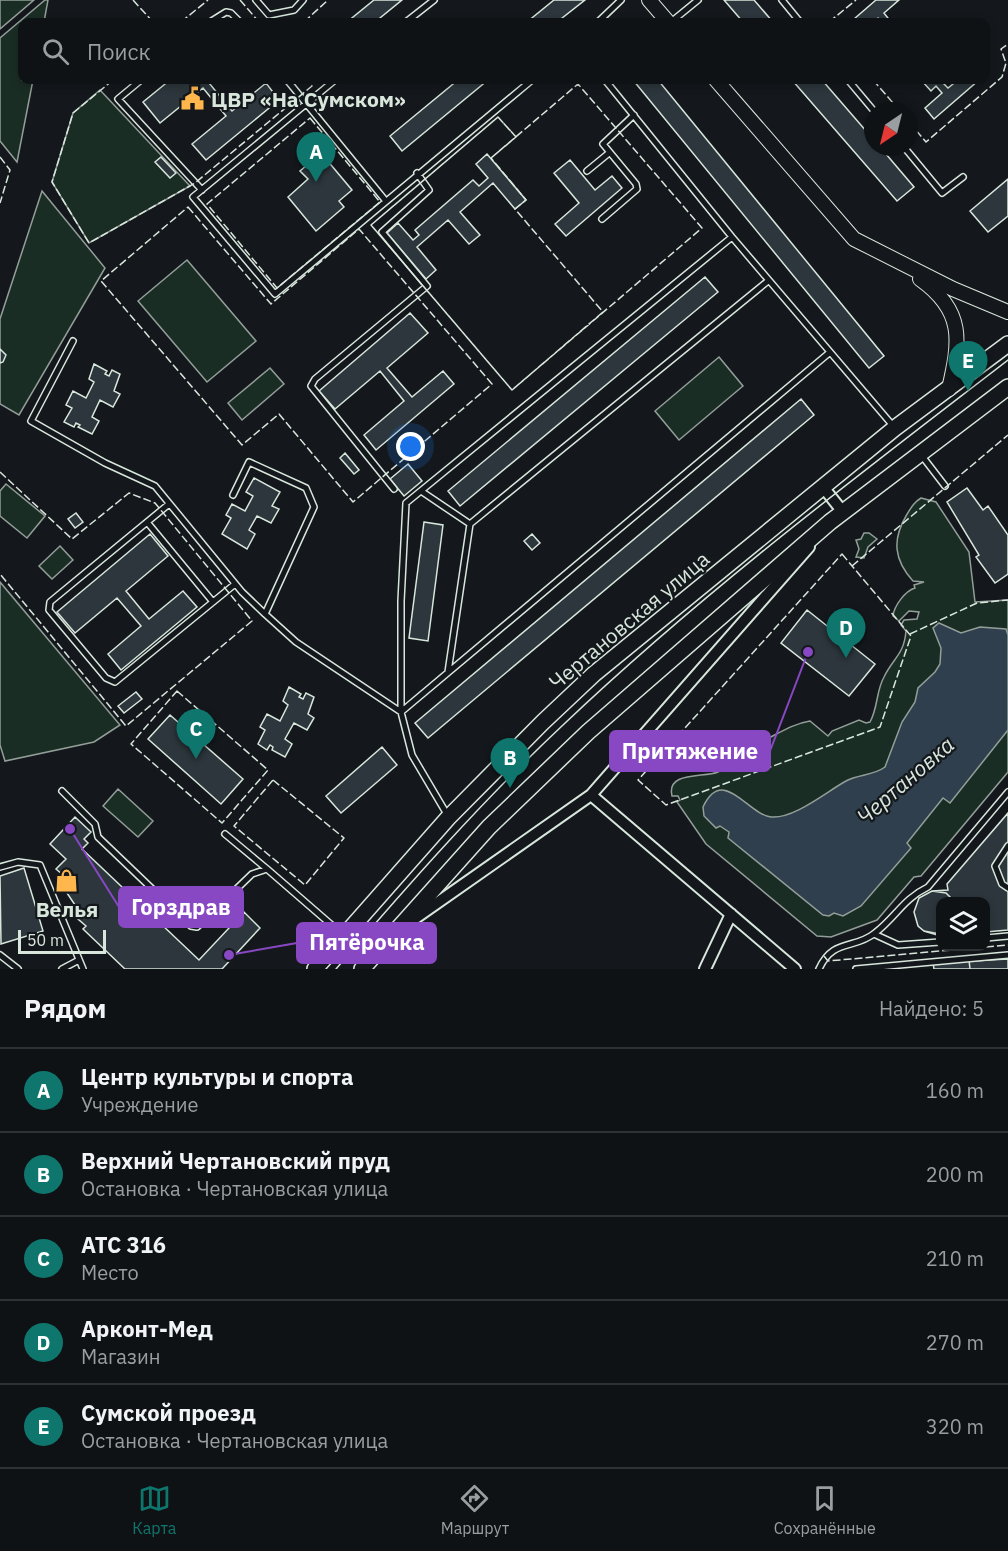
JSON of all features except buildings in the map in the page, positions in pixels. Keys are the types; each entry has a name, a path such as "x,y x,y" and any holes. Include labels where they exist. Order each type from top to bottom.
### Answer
{"main road":[{"name":"Чертановская улица","path":"315,969 448,818 594,674 895,428 1008,344"},
{"path":"362,969 526,790 830,522 1008,387"}],"street":[{"path":"648,0 666,18"},
{"path":"719,84 854,239 891,259 1008,312"},
{"path":"891,259 931,287 953,316 958,332 958,349 949,389"},
{"path":"823,487 843,512"},
{"path":"390,936 591,795 830,522"},
{"path":"591,795 795,969"},
{"path":"705,969 731,914"}],"lane":[{"path":"256,0 269,15 294,10 303,0"},
{"path":"411,18 434,0"},
{"path":"602,18 621,0"},
{"path":"675,18 698,0"},
{"path":"782,0 797,18"},
{"path":"216,18 225,12 236,18"},
{"path":"136,84 118,99 202,190"},
{"path":"290,84 385,200"},
{"path":"330,84 193,197 275,294 417,173 527,84"},
{"path":"608,84 732,237 895,428"},
{"path":"851,84 866,102"},
{"path":"602,219 637,187 609,153 603,141 634,115"},
{"path":"587,171 609,153"},
{"path":"911,156 942,193 963,177"},
{"path":"394,489 311,386 315,379 426,286 382,232 429,190 417,173"},
{"path":"448,818 412,754 401,712 401,601 406,503 732,237"},
{"path":"448,672 470,524 768,280"},
{"path":"73,341 31,422 105,464 155,486 236,584 265,614 296,642 401,712"},
{"path":"401,712 829,353"},
{"path":"920,452 945,486"},
{"path":"233,495 249,462 306,488 314,507 265,614"},
{"path":"421,491 470,524"},
{"path":"169,504 50,602 49,610 63,627 106,678 115,682 236,584"},
{"path":"147,522 213,602"},
{"path":"62,791 95,824 98,837 195,928 252,874 267,869"},
{"path":"819,969 824,956 838,947 874,934 911,895 928,887 1008,792"},
{"path":"225,834 344,936"},
{"path":"1008,846 995,866 1002,884 1008,888"},
{"path":"0,867 18,862 40,865 83,969"},
{"path":"874,934 898,945 936,942"},
{"path":"990,938 1008,936"},
{"path":"0,955 18,969"},
{"path":"856,969 1008,955"},
{"path":"62,969 79,960"}],"green space":[{"path":"0,0 34,0 0,29"},
{"path":"45,0 48,0 45,18 24,18"},
{"path":"18,23 18,84 32,84 17,162 0,141 0,38"},
{"path":"100,90 190,186 89,243 52,182 73,113"},
{"path":"42,191 105,268 19,415 0,404 0,319"},
{"path":"187,260 256,341 207,382 138,301"},
{"path":"719,357 743,386 679,440 655,411"},
{"path":"270,368 284,384 242,420 228,403"},
{"path":"6,484 45,516 27,538 0,516 0,491"},
{"path":"921,498 936,502 969,552 975,602 1008,600 1008,772 921,876 914,877 877,920 831,937 817,936 706,844 677,802 680,800 678,796 672,796 672,788 680,779 712,774 722,770 742,749 801,723 810,721 828,736 832,731 859,720 870,722 881,682 903,646 906,631 901,625 904,620 917,619 919,612 909,611 899,621 893,616 901,599 915,588 914,585 924,582 913,581 902,565 897,550 899,533 906,516"},
{"path":"864,533 869,533 877,539 868,547 864,558 856,557 859,549 856,540 861,539"},
{"path":"60,546 73,560 52,579 39,566"},
{"path":"0,582 120,725 94,742 5,761 0,745"},
{"path":"118,789 153,821 138,837 103,806"}],"water":[{"name":"Чертановка","path":"939,623 961,633 980,627 1006,629 1008,635 1008,730 950,803 943,798 907,843 911,848 861,906 843,916 834,913 829,916 823,915 728,838 729,832 720,826 716,828 704,816 703,807 711,795 719,790 736,795 762,814 771,817 790,814 851,779 885,767 902,722 915,702 918,688 940,664 941,648 933,628"}],"tram line":[{"path":"336,969 475,813 533,754 616,676 725,582 1008,360"}],"fence":[{"path":"133,0 149,18"},
{"path":"186,18 208,0"},
{"path":"240,0 256,18"},
{"path":"308,18 328,0"},
{"path":"834,18 856,0"},
{"path":"918,133 926,142 1002,77 1006,63 1001,49 1008,44"},
{"path":"108,84 73,113 52,182 89,243 195,183 312,86 310,84"},
{"path":"491,158 578,84 702,228 512,390 371,225 498,117 516,137"},
{"path":"876,84 892,102"},
{"path":"498,117 516,137 491,158 526,200 515,209 603,312 512,390 371,225 498,117"},
{"path":"310,118 380,202 277,288 207,204 310,118"},
{"path":"0,157 10,170 0,203"},
{"path":"188,207 271,304 359,229 492,384 353,502 279,414 242,445 101,281 188,207"},
{"path":"852,566 1008,435"},
{"path":"0,472 72,539 129,493 155,503 252,621 126,726 0,574"},
{"path":"842,554 911,636 880,727 666,805 638,780 842,554"},
{"path":"910,634 977,603 1008,600"},
{"path":"177,691 268,770 222,823 131,744 177,691"},
{"path":"273,780 344,838 305,885 234,826 273,780"},
{"path":"824,956 828,961 1008,945"}],"place":[{"name":"ЦВР «На Сумском»","path":"193,99"},
{"name":"Центр культуры и спорта","path":"316,182"},
{"name":"Сумской проезд","path":"968,391"},
{"name":"Притяжение","path":"808,652"},
{"name":"Арконт-Мед","path":"846,658"},
{"name":"АТС 316","path":"196,759"},
{"name":"Верхний Чертановский пруд","path":"510,788"},
{"name":"Горздрав","path":"70,829"},
{"name":"Велья","path":"67,881"},
{"name":"Пятёрочка","path":"229,955"}]}
